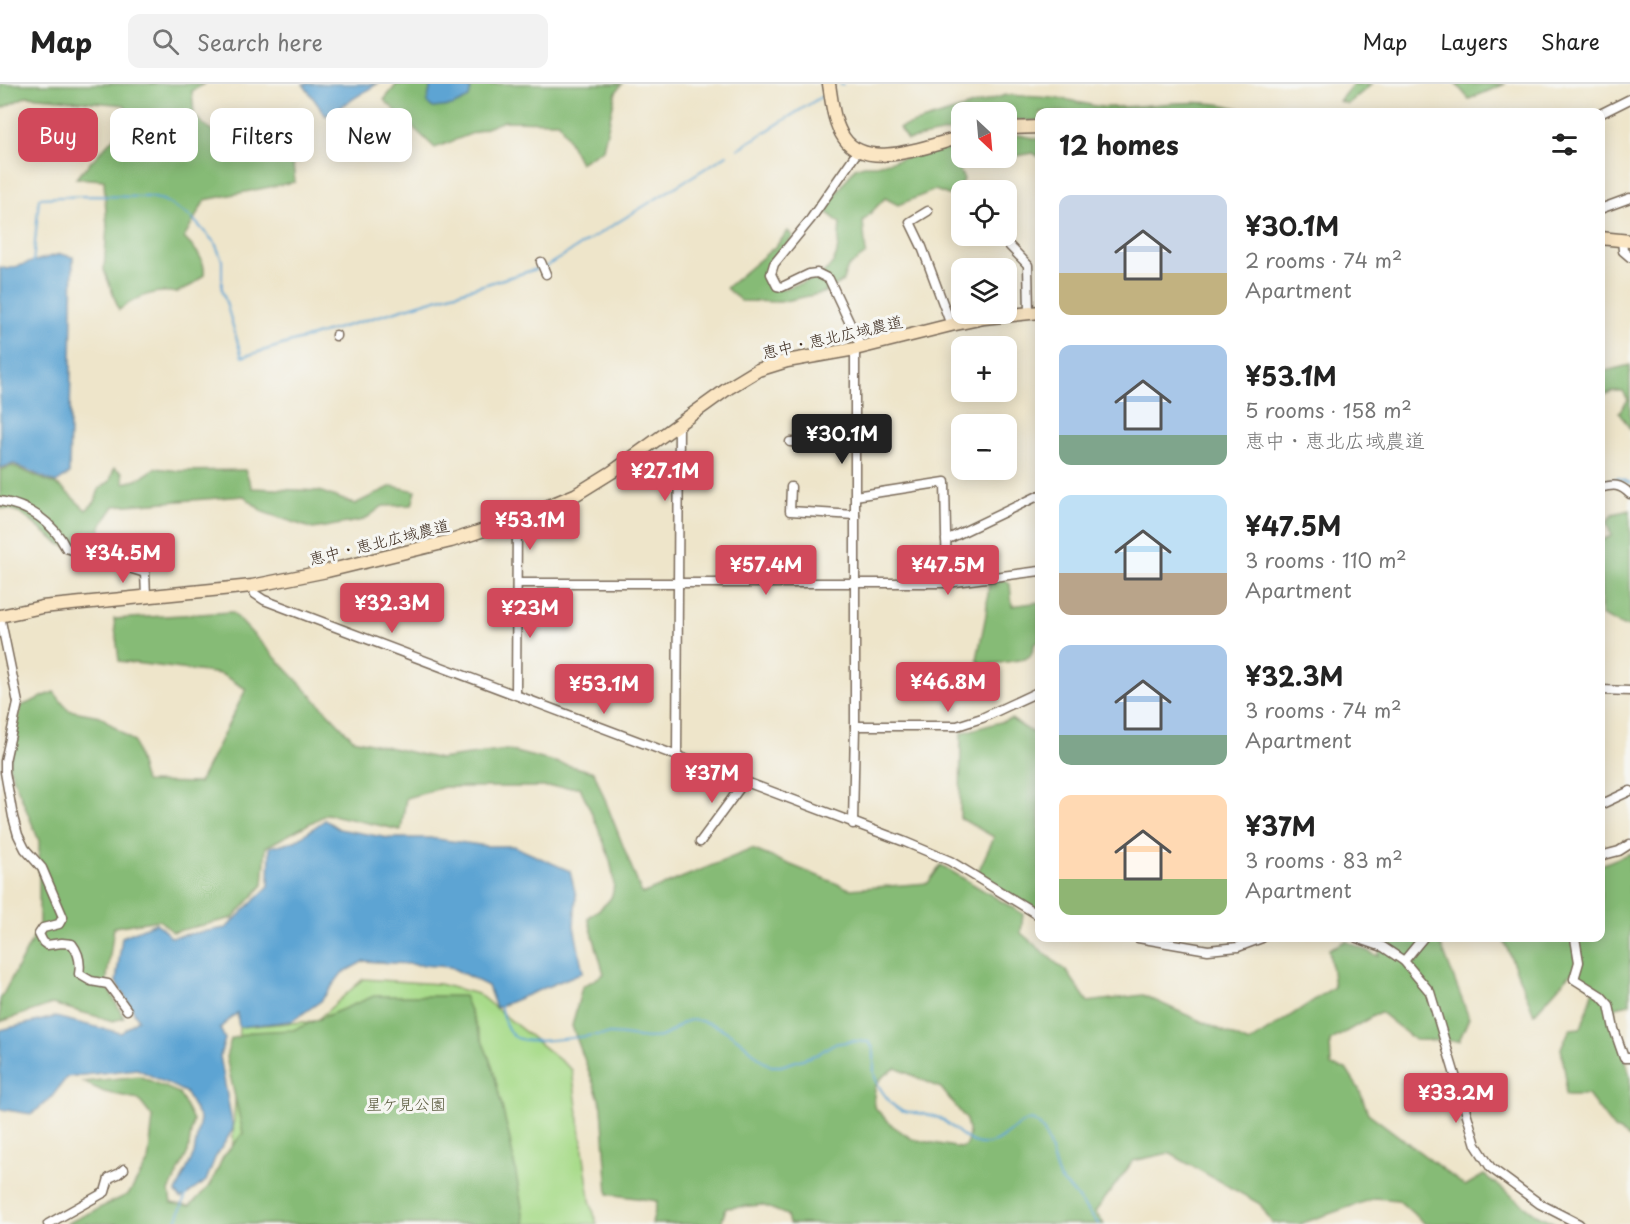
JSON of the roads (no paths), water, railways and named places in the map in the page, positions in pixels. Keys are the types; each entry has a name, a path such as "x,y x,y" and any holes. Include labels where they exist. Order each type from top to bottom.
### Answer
{"street":[{"path":"829,84 837,125 844,139 858,151 877,155 890,154 951,140"},
{"path":"1605,112 1630,99"},
{"path":"1017,128 1035,127"},
{"path":"854,824 855,443 858,348 829,279 817,273 809,274 782,287 777,286 771,274 778,259 810,220 858,151"},
{"path":"1605,207 1630,198"},
{"path":"928,212 910,222 922,247 951,325"},
{"path":"1605,238 1626,240 1623,251 1630,257"},
{"path":"1010,246 1028,265 1034,313"},
{"path":"541,262 546,273"},
{"name":"恵中・恵北広域農道","path":"0,616 42,607 252,586 305,576 451,541 517,519 575,495 612,472 758,370 787,361 858,348 984,318 1034,313"},
{"path":"677,757 679,423"},
{"path":"790,442 855,443"},
{"path":"855,496 945,482 947,583"},
{"path":"1605,487 1622,486 1630,494"},
{"path":"791,487 790,511 855,515"},
{"path":"946,540 1035,497"},
{"path":"0,501 14,503 35,513 60,536 66,548 145,573 146,597"},
{"path":"516,695 517,519"},
{"path":"518,583 947,583 1035,572"},
{"path":"252,586 255,594 264,600 905,842 950,861 1035,913"},
{"path":"0,616 18,703 5,761 13,817 25,849 42,868 48,879 54,901 63,917 59,924 42,928 39,934 47,945 72,944 80,966 79,974 91,981 108,984 127,1010"},
{"path":"1605,690 1630,691"},
{"path":"855,726 957,726 982,718 1035,693"},
{"path":"700,842 745,781"},
{"path":"1605,803 1630,791"},
{"path":"1605,855 1619,851 1630,844"},
{"path":"1161,942 1208,950 1238,947 1251,942"},
{"path":"1369,942 1383,947 1404,961 1430,992 1476,1145 1491,1168 1539,1204 1579,1224"},
{"path":"1404,961 1420,942"},
{"path":"1576,942 1579,962 1574,979 1610,1005 1614,1029 1624,1058 1630,1058"},
{"path":"48,1224 105,1192 110,1178 124,1169"}],"water":[{"path":"303,84 377,84 339,108 326,108 326,116"},
{"path":"431,84 463,84 471,89 469,98 452,106 433,108 427,103"},
{"path":"60,254 73,257 69,474 56,483 14,464 0,468 0,267 7,269"},
{"path":"325,820 339,829 389,838 430,838 487,846 513,846 570,871 576,896 574,926 583,972 496,1008 488,986 450,967 364,961 342,973 321,1001 292,1021 239,1027 237,1013 220,1028 225,1039 220,1056 233,1129 215,1158 206,1181 181,1199 176,1192 194,1154 200,1119 185,1092 137,1069 67,1077 51,1098 32,1114 0,1109 0,1030 55,1017 121,1033 138,1019 116,982 122,937 156,923 171,937 226,928 269,886 270,847 295,841"}],"waterway":[{"path":"738,149 824,95"},
{"path":"545,267 727,155"},
{"path":"33,264 39,198 149,197 163,200 191,217 215,243 222,260 222,289 242,357 540,268"},
{"path":"1605,482 1618,478 1630,483"},
{"path":"500,1005 509,1031 515,1037 523,1040 610,1034 654,1038 665,1035 685,1022 695,1020 724,1030 771,1066 781,1066 818,1054 833,1044 853,1041 869,1042 874,1053 876,1081 886,1097 897,1108 939,1118 965,1138 979,1144 995,1142 1020,1124 1030,1120 1034,1121 1044,1131 1060,1179 1099,1224"},
{"path":"175,1224 187,1193"}],"park label":[{"name":"星ケ見公園","path":"406,1103"}]}
